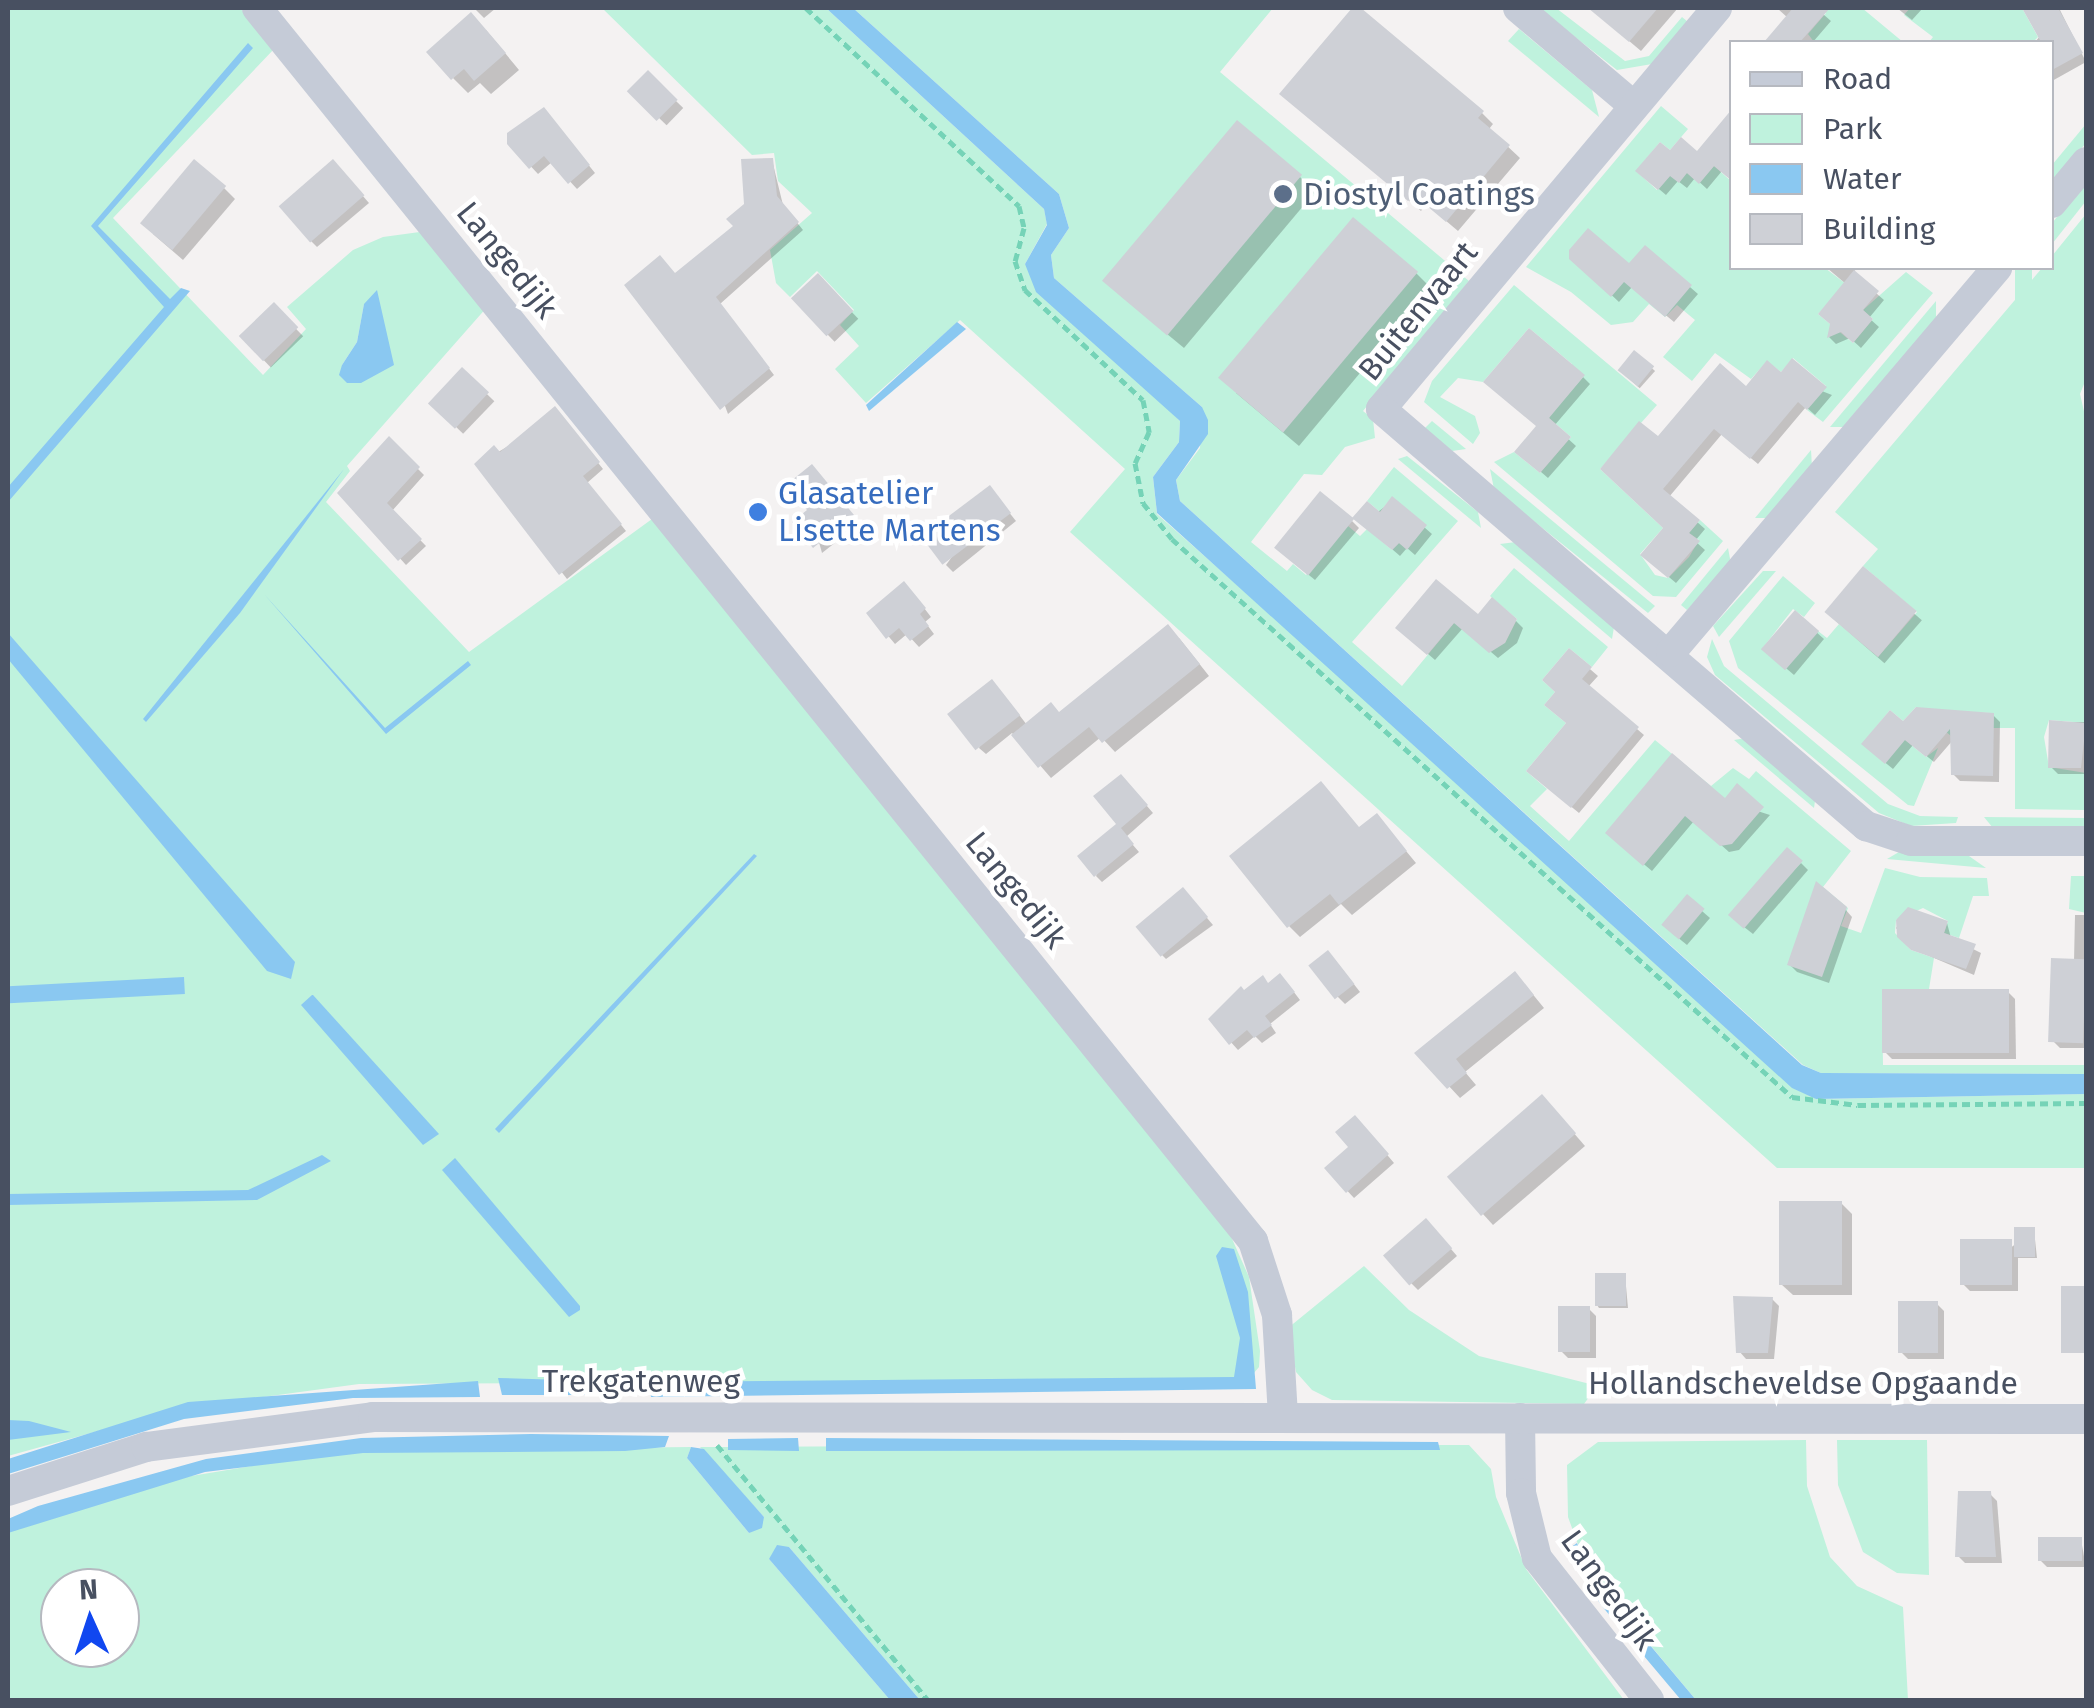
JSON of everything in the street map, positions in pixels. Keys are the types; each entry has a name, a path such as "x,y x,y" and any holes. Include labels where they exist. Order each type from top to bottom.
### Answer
{"street":[{"name":"Langedijk","path":"257,8 1252,1242 1277,1315 1283,1417"},
{"path":"1518,8 1634,106"},
{"name":"Buitenvaart","path":"1717,8 1381,408 1670,652 1866,826 1911,841 2086,841"},
{"path":"2054,201 2086,162"},
{"path":"1670,652 1995,270"},
{"name":"Trekgatenweg","path":"8,1491 146,1447 283,1424 373,1417 1283,1417"},
{"path":"1283,1417 1520,1418"},
{"name":"Langedijk","path":"1520,1418 1524,1512 1537,1558 1649,1700"},
{"name":"Hollandscheveldse Opgaande","path":"1520,1418 2086,1419"}],"path":[{"path":"806,8 1019,206 1024,228 1014,261 1025,290 1143,400 1149,432 1135,464 1142,503 1172,539 1792,1097 1858,1106 2086,1103"},
{"path":"710,1416 720,1453 928,1700"}],"green space":[{"path":"8,8 240,8 274,49 113,218 263,375 306,329 287,307 353,250 383,237 427,231 488,306 347,466 350,471 326,502 469,652 652,519 1229,1232 1249,1277 1259,1367 1248,1380 359,1384 181,1408 8,1456","holes":["364,304 361,383 342,365 357,342"]},
{"path":"602,8 826,8 1044,209 1047,224 1025,264 1180,421 1179,442 1153,477 1157,514 1816,1099 2086,1094 2086,1168 1777,1168 1070,532 1125,469 960,320 866,403 835,369 859,346 840,325 854,310 817,271 790,297 776,283 770,250 812,213 778,181 774,153 752,155"},
{"path":"853,8 1273,8 1220,72 1469,281 1363,411 1373,419 1375,438 1345,447 1322,475 1304,474 1251,542 1287,571 1293,564 1306,575 1348,526 1360,536 1367,529 1392,550 1399,543 1407,549 1426,525 1392,497 1380,512 1367,501 1394,467 1458,521 1352,642 1402,686 1454,623 1505,643 1517,619 1490,596 1514,568 1608,647 1592,667 1569,648 1542,680 1555,692 1544,705 1566,723 1526,771 1547,789 1530,806 1569,841 1655,740 1711,786 1733,768 1749,779 1756,771 1851,851 1823,887 1848,908 1841,926 1861,933 1885,868 1920,877 1987,878 1989,896 1973,896 1959,938 1944,933 1948,921 1923,908 1896,920 1895,933 1911,950 1934,958 1929,989 1882,990 1883,1065 2086,1065 2086,1074 1821,1073 1803,1065 1180,501 1176,480 1200,448 1202,407 1054,278 1051,255 1069,228 1059,194"},
{"path":"1538,8 1556,8 1625,61 1649,56 1682,17 1688,22 1652,64 1617,70"},
{"path":"1820,8 1862,8 1901,40 1812,40 1808,34 1826,13"},
{"path":"1910,8 2022,8 2038,37 1931,40 1933,37 1904,15"},
{"path":"1519,29 1592,90 1599,117 1508,41"},
{"path":"1661,106 1688,129 1670,150 1660,142 1636,171 1657,190 1670,176 1687,173 1699,183 1714,166 1729,179 1729,270 1828,270 1846,284 1818,314 1853,343 1873,319 1863,310 1906,272 1933,293 1823,422 1807,410 1826,386 1793,358 1781,372 1767,361 1751,379 1715,353 1692,381 1663,357 1695,320 1677,305 1665,317 1649,304 1633,322 1611,325 1571,292 1526,267"},
{"path":"2086,124 2086,143 2054,180 2054,163"},
{"path":"2086,182 2086,201 2054,241 2054,221"},
{"path":"2086,214 2086,379 2080,394 2086,420 2086,723 2049,720 2044,737 2049,767 2086,773 2086,810 2015,809 2015,728 1993,728 1993,713 1951,712 1951,736 1916,707 1903,721 1890,710 1862,744 1905,740 1926,757 1938,748 1914,806 1908,805 1738,668 1729,641 1783,576 1815,603 1804,617 1793,609 1762,649 1818,631 1827,638 1839,624 1878,657 1917,612 1863,566 1878,549 1835,512 2040,270 2054,270 2054,254"},
{"path":"2015,270 2032,270 2032,576 2015,576"},
{"path":"1514,285 1657,405 1600,469 1663,528 1640,554 1655,575 1668,578 1689,557 1699,540 1689,533 1700,520 1723,541 1676,597 1653,596 1494,462 1514,452 1540,473 1571,437 1549,418 1572,364 1529,328 1483,382 1458,378 1440,397 1475,416 1480,433 1473,444 1424,402 1432,381"},
{"path":"1936,301 1936,318 1843,427 1830,427"},
{"path":"1432,421 1466,449 1452,451 1425,428"},
{"path":"1811,450 1812,467 1768,518 1755,518"},
{"path":"1407,456 1478,512 1481,528 1398,459"},
{"path":"1490,469 1655,606 1648,613 1494,489"},
{"path":"1516,542 1614,627 1612,639 1500,544"},
{"path":"1728,548 1731,564 1687,610 1681,605"},
{"path":"1763,571 1776,571 1719,637 1713,626"},
{"path":"1712,639 1724,666 1888,804 1920,816 1958,817 1956,823 1911,826 1879,813 1715,675 1707,657"},
{"path":"1746,738 1815,801 1814,808 1734,740"},
{"path":"1984,817 2086,818 2086,831 1993,828"},
{"path":"1899,852 1969,856 1986,868 1887,859"},
{"path":"2071,876 2086,876 2086,913 2069,909"},
{"path":"1364,1266 1409,1310 1479,1356 1590,1384 1589,1397 1584,1404 1332,1400 1312,1390 1296,1372 1288,1328"},
{"path":"1806,1440 1807,1486 1830,1557 1857,1586 1903,1607 1908,1700 1696,1700 1587,1569 1568,1517 1567,1465 1598,1442"},
{"path":"1837,1440 1927,1440 1929,1575 1897,1573 1863,1552 1838,1485"},
{"path":"1469,1445 1491,1469 1496,1497 1526,1569 1624,1700 920,1700 789,1547 769,1559 890,1700 8,1700 8,1532 155,1482 341,1451 691,1447 687,1458 749,1533 764,1517 700,1447"}],"water":[{"path":"826,8 853,8 1059,194 1069,228 1051,255 1054,278 1202,407 1208,420 1208,434 1176,480 1180,501 1802,1065 1821,1073 2086,1074 2086,1094 1816,1099 1792,1088 1157,513 1153,477 1179,442 1180,421 1036,292 1025,264 1047,225 1044,209"},
{"path":"248,43 253,48 98,226 170,299 181,288 190,291 8,502 8,487 164,307 91,226"},
{"path":"377,290 394,365 361,383 347,383 339,375 342,365 357,342 364,304"},
{"path":"957,322 966,329 869,411 866,405"},
{"path":"344,469 240,613 146,722 143,719"},
{"path":"264,594 385,728 468,661 471,665 386,734"},
{"path":"8,633 295,962 291,979 267,971 8,659"},
{"path":"754,854 757,856 499,1133 495,1129"},
{"path":"184,977 185,994 9,1003 8,986"},
{"path":"312,995 439,1134 423,1145 301,1005"},
{"path":"322,1155 331,1161 257,1200 8,1205 8,1194 248,1190"},
{"path":"455,1158 580,1310 569,1317 442,1170"},
{"path":"1222,1247 1234,1249 1248,1292 1256,1389 651,1397 649,1382 1234,1377 1240,1338 1216,1256"},
{"path":"498,1378 627,1382 630,1395 502,1395"},
{"path":"478,1381 480,1397 353,1398 184,1419 8,1474 8,1459 188,1402"},
{"path":"8,1420 29,1421 71,1432 8,1440"},
{"path":"669,1436 665,1447 625,1451 363,1453 205,1472 8,1533 8,1519 38,1506 206,1459 361,1438"},
{"path":"798,1438 799,1451 728,1450 728,1439"},
{"path":"826,1438 1438,1442 1440,1450 826,1451"},
{"path":"691,1447 704,1449 764,1517 762,1528 749,1533 687,1458"},
{"path":"1577,1543 1587,1570 1696,1700 1681,1700 1601,1605 1567,1550"},
{"path":"777,1545 789,1547 920,1700 890,1700 769,1559"}],"building":[{"path":"1352,8 1361,8 1484,111 1478,118 1510,145 1446,222 1414,195 1408,201 1279,94"},
{"path":"1588,8 1658,8 1629,42"},
{"path":"1793,8 1830,8 1802,40 1766,40"},
{"path":"2022,8 2058,8 2083,53 2054,69 2054,40 2040,40"},
{"path":"471,12 506,53 474,81 464,69 451,80 426,52"},
{"path":"648,70 678,100 656,121 627,91"},
{"path":"544,107 590,165 568,184 544,156 529,169 507,144 507,133"},
{"path":"1729,113 1729,178 1714,166 1699,184 1687,173 1679,183 1670,176 1658,190 1635,171 1660,142 1670,150 1681,137 1697,151"},
{"path":"1237,120 1302,175 1167,336 1102,281"},
{"path":"773,158 777,196 799,222 716,297 770,368 720,410 624,285 660,255 675,273 733,226 726,219 744,204 741,159"},
{"path":"194,159 226,186 172,250 140,223"},
{"path":"333,159 364,195 310,242 279,206"},
{"path":"1353,217 1418,272 1283,433 1218,378"},
{"path":"1588,228 1629,263 1645,245 1692,285 1665,317 1624,282 1611,297 1569,259 1569,250"},
{"path":"1854,270 1879,291 1863,310 1873,319 1853,343 1841,332 1827,338 1830,324 1818,314"},
{"path":"818,273 853,311 826,336 791,298"},
{"path":"274,302 298,327 263,361 239,336"},
{"path":"1529,328 1585,375 1549,418 1571,437 1540,473 1514,452 1536,426 1483,382"},
{"path":"1634,350 1654,366 1638,387 1618,370"},
{"path":"1792,358 1827,387 1807,410 1798,402 1750,459 1714,429 1663,489 1700,520 1689,533 1700,541 1668,578 1640,555 1663,528 1600,469 1639,421 1658,436 1720,363 1746,386 1767,360 1781,372"},
{"path":"462,367 489,392 455,429 428,404"},
{"path":"555,406 600,462 583,476 622,524 559,575 474,464 494,445 500,452"},
{"path":"389,436 420,467 387,503 422,539 398,561 337,493"},
{"path":"812,464 854,515 813,548 792,522 807,510 786,485"},
{"path":"990,485 1011,513 942,565 921,537"},
{"path":"1320,491 1354,519 1308,575 1274,548"},
{"path":"1392,496 1427,525 1407,550 1399,543 1392,550 1352,518 1367,501 1380,512"},
{"path":"1863,566 1917,611 1878,657 1824,612"},
{"path":"1436,579 1478,614 1492,597 1517,619 1505,643 1489,653 1454,623 1427,655 1395,628"},
{"path":"904,581 926,608 920,614 929,626 910,641 899,628 886,639 866,613"},
{"path":"1795,610 1819,631 1785,670 1761,649"},
{"path":"1168,624 1200,664 1102,743 1089,727 1038,768 1011,735 1051,702 1059,712"},
{"path":"1569,648 1592,667 1582,679 1639,727 1571,808 1526,771 1566,723 1544,705 1555,692 1542,680"},
{"path":"992,679 1020,715 975,750 947,714"},
{"path":"1916,707 1994,713 1993,776 1951,775 1950,729 1926,757 1905,740 1885,764 1861,744 1890,710 1903,721"},
{"path":"2049,720 2086,723 2081,768 2048,768"},
{"path":"1672,753 1725,798 1737,783 1764,807 1732,844 1720,846 1685,816 1643,866 1605,833"},
{"path":"1121,774 1148,805 1121,828 1134,844 1094,877 1077,856 1116,824 1093,796"},
{"path":"1321,781 1359,827 1377,813 1407,851 1339,905 1330,894 1287,928 1229,856"},
{"path":"1787,847 1803,861 1744,929 1728,915"},
{"path":"1816,881 1847,907 1822,977 1787,965"},
{"path":"1183,887 1208,917 1161,957 1136,927"},
{"path":"1687,894 1705,909 1679,939 1661,925"},
{"path":"1908,907 1948,921 1944,933 1976,944 1966,969 1911,950 1897,937 1896,920"},
{"path":"1328,950 1354,984 1335,999 1308,965"},
{"path":"2051,958 2086,959 2083,1043 2048,1042"},
{"path":"1515,971 1534,995 1456,1059 1467,1073 1447,1089 1414,1053"},
{"path":"1280,973 1295,992 1265,1016 1272,1025 1254,1038 1247,1030 1229,1045 1208,1019 1241,986 1244,990 1263,975 1268,983"},
{"path":"1882,989 2009,989 2009,1053 1882,1053"},
{"path":"1542,1094 1576,1133 1481,1216 1447,1177"},
{"path":"1355,1115 1389,1154 1346,1193 1324,1168 1348,1147 1335,1132"},
{"path":"1779,1201 1842,1201 1842,1285 1779,1285"},
{"path":"1426,1218 1452,1248 1409,1286 1383,1255"},
{"path":"2014,1227 2035,1227 2035,1257 2014,1257"},
{"path":"1960,1239 2012,1239 2012,1285 1960,1285"},
{"path":"1595,1273 1626,1273 1626,1306 1595,1306"},
{"path":"2061,1286 2086,1286 2086,1353 2061,1353"},
{"path":"1733,1296 1773,1297 1768,1353 1736,1353"},
{"path":"1898,1301 1938,1301 1938,1353 1898,1353"},
{"path":"1558,1306 1590,1306 1590,1352 1558,1352"},
{"path":"1958,1491 1991,1491 1996,1557 1955,1557"},
{"path":"2038,1537 2082,1537 2082,1561 2038,1561"}],"place":[{"name":"Diostyl Coatings","path":"1283,194"},
{"name":"Glasatelier Lisette Martens","path":"758,512"}]}
